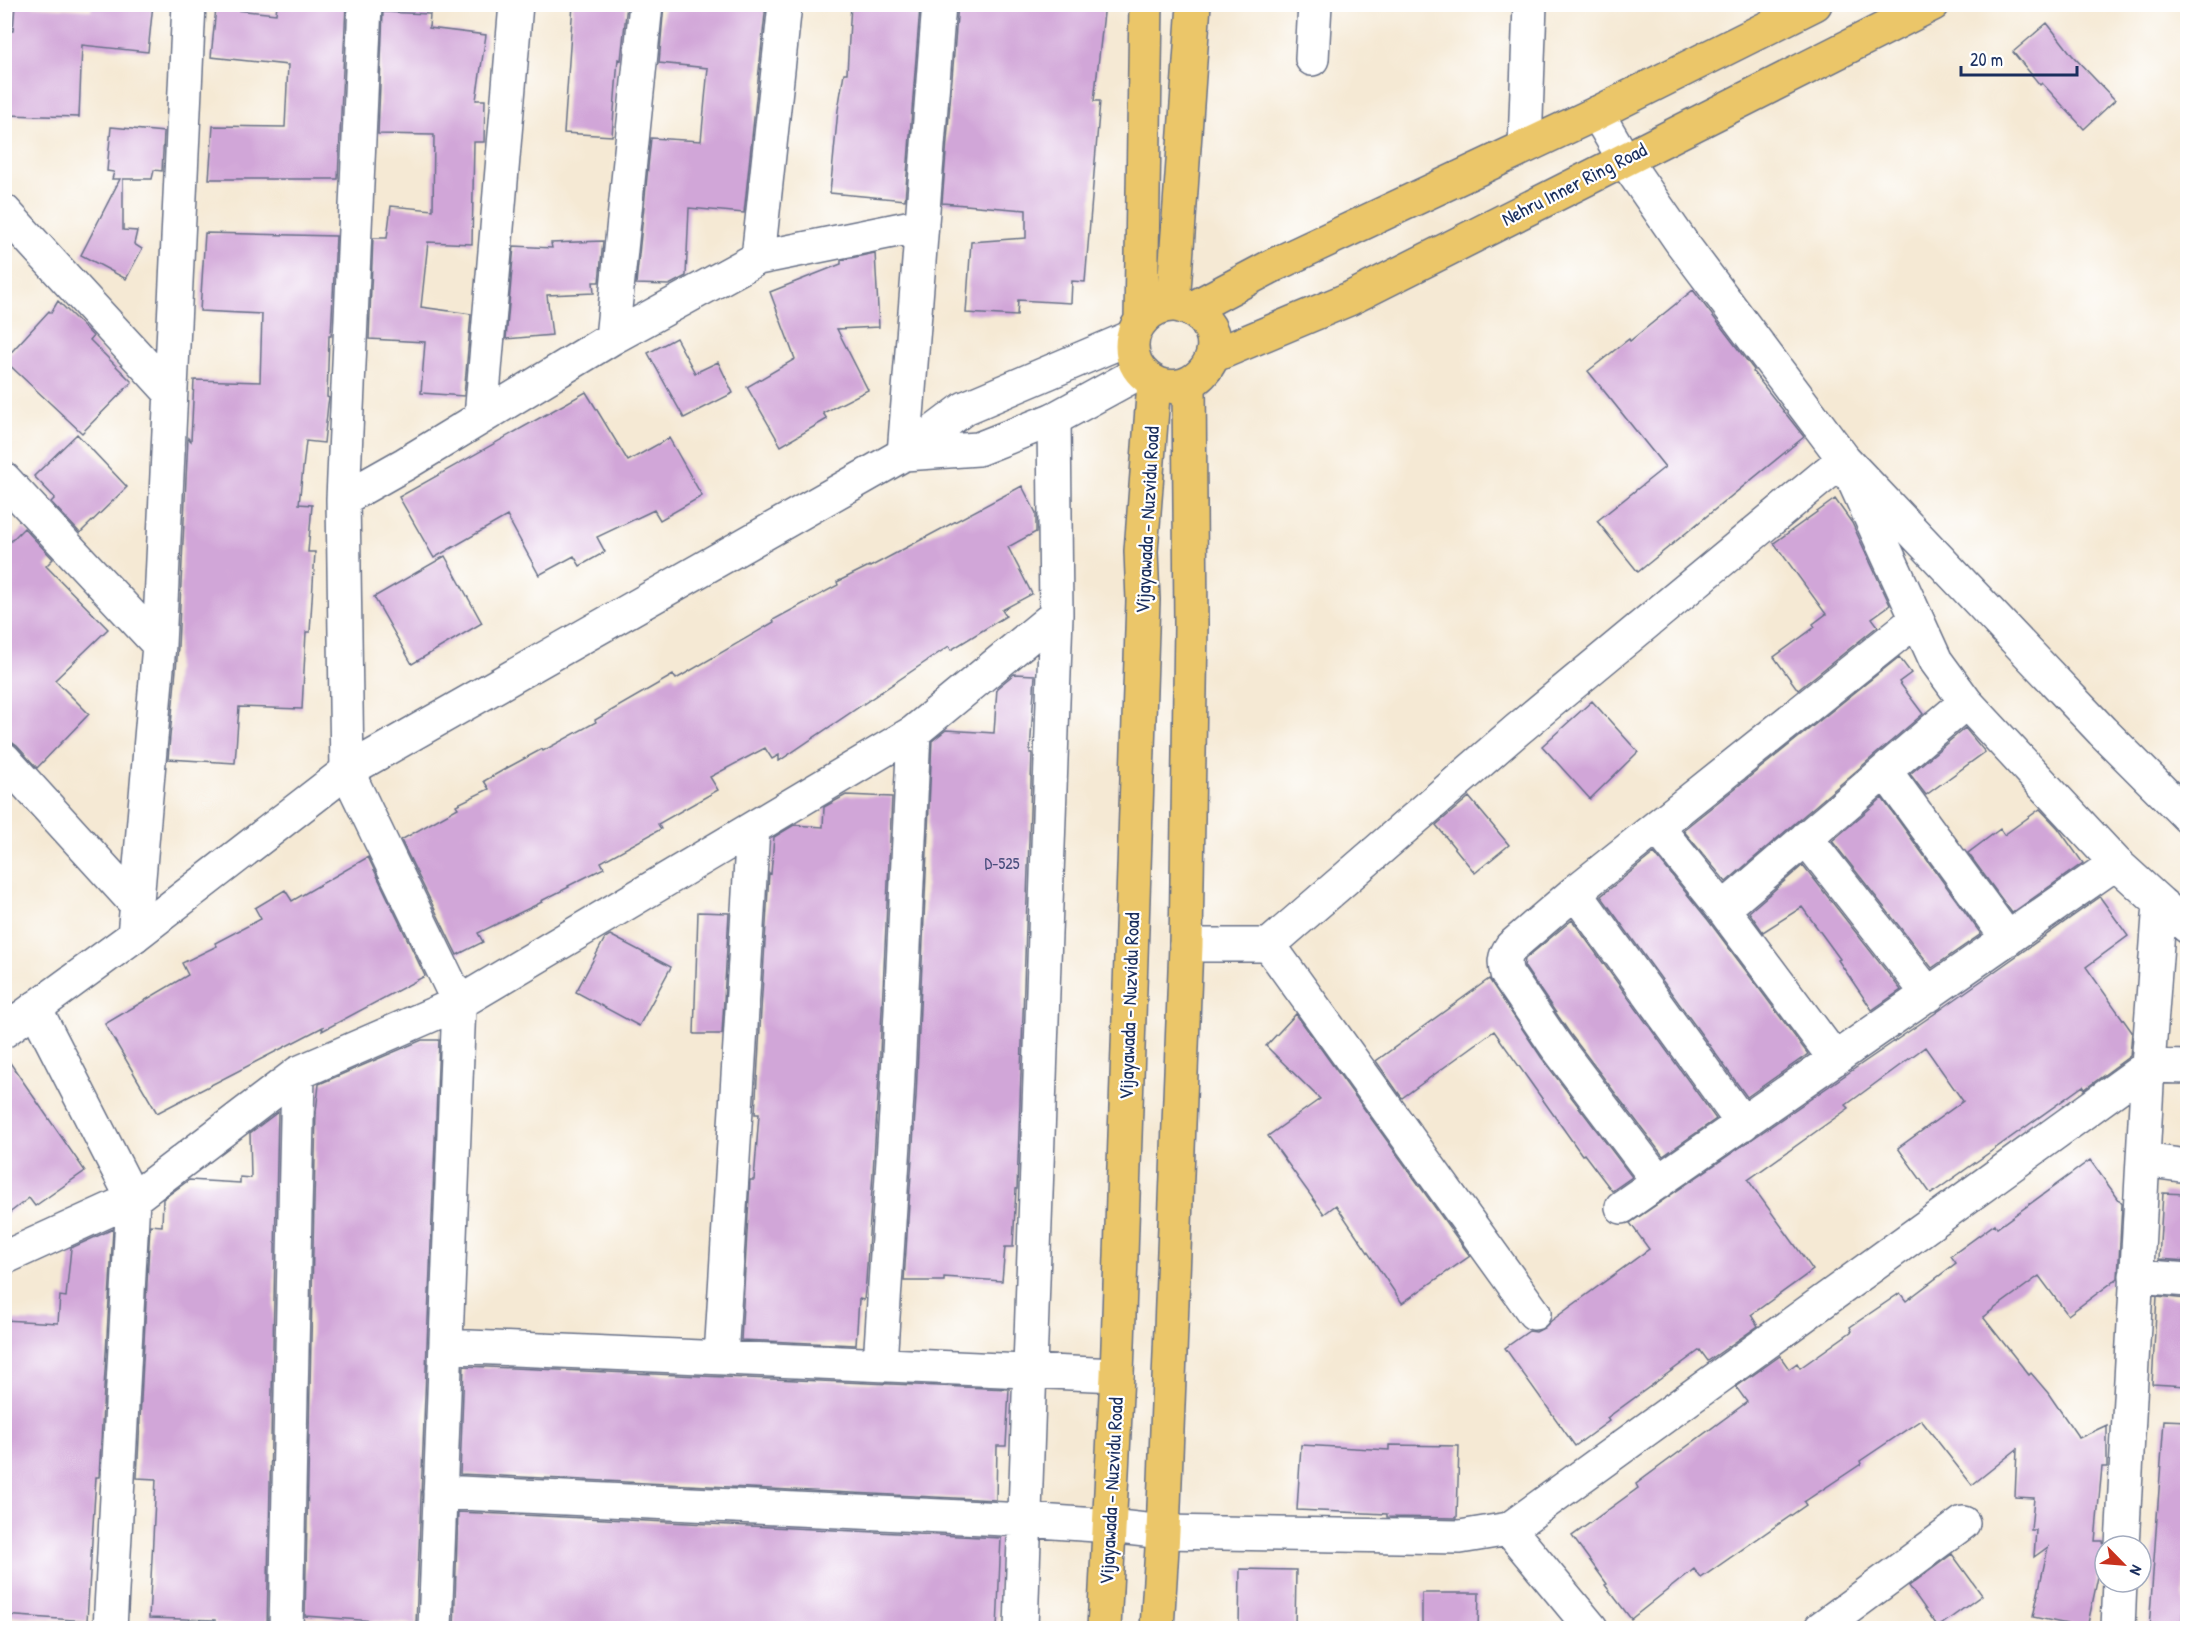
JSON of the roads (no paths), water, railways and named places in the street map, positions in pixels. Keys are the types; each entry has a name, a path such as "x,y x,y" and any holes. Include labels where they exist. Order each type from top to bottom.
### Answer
{"main road":[{"path":"1146,4 1137,329 1132,355 1147,377 1171,387 1189,384 1204,372 1213,356 1213,337 1205,321 1182,307"},
{"path":"1182,307 1194,4"},
{"path":"1137,329 1155,309 1182,307 1274,265 1597,113 1815,4"},
{"name":"Nehru Inner Ring Road","path":"1213,356 1349,299 1933,4"},
{"name":"Vijayawada - Nuzvidu Road","path":"1104,1629 1117,1375 1143,600 1141,551 1147,377"},
{"name":"Vijayawada - Nuzvidu Road","path":"1157,1629 1186,945 1191,625 1189,384"}],"street":[{"path":"136,920 159,645 189,4"},
{"path":"365,4 343,500 346,771 459,1003 435,1629"},
{"path":"482,417 516,4"},
{"path":"612,338 646,4"},
{"path":"758,258 785,4"},
{"path":"904,454 939,4"},
{"path":"1312,59 1316,4"},
{"path":"1525,146 1530,4"},
{"path":"1597,113 1624,159 1682,243 1844,459 2102,731 2187,817"},
{"path":"4,211 170,392"},
{"path":"343,500 612,338 758,258 922,225"},
{"path":"4,1030 35,1008 136,920 346,771 904,454 965,408 1137,329"},
{"path":"904,454 978,449 1054,419 1147,377"},
{"path":"1021,1629 1056,615 1054,419"},
{"path":"1844,459 1936,661 1966,702 2116,863 2187,927"},
{"path":"1186,945 1269,945 1517,730 1844,459"},
{"path":"4,479 159,645"},
{"path":"4,1258 133,1199 298,1073 459,1003 914,732 1056,615"},
{"path":"1659,1182 1556,1046 1507,974 1504,964 1505,955 1511,947 1575,892 1916,620"},
{"path":"1723,909 1966,702"},
{"path":"880,1364 897,1096 914,732"},
{"path":"4,759 136,920"},
{"path":"1885,771 2008,939"},
{"path":"1657,827 1723,909 1835,1059"},
{"path":"721,1357 753,828"},
{"path":"1806,838 1929,994"},
{"path":"1622,1207 2116,863"},
{"path":"1575,892 1743,1124"},
{"path":"2123,1534 2148,1066 2160,903"},
{"path":"1269,945 1534,1313"},
{"path":"35,1008 133,1199 110,1629"},
{"path":"440,1492 1025,1520 1162,1532 1460,1537 1509,1529 2148,1066 2187,1067"},
{"path":"286,1629 298,1073"},
{"path":"2143,1160 2187,1166"},
{"path":"2136,1276 2187,1280"},
{"path":"446,1346 1117,1375"},
{"path":"1821,1629 1964,1523"},
{"path":"1509,1529 1591,1629"},
{"path":"2118,1629 2119,1594"}]}
